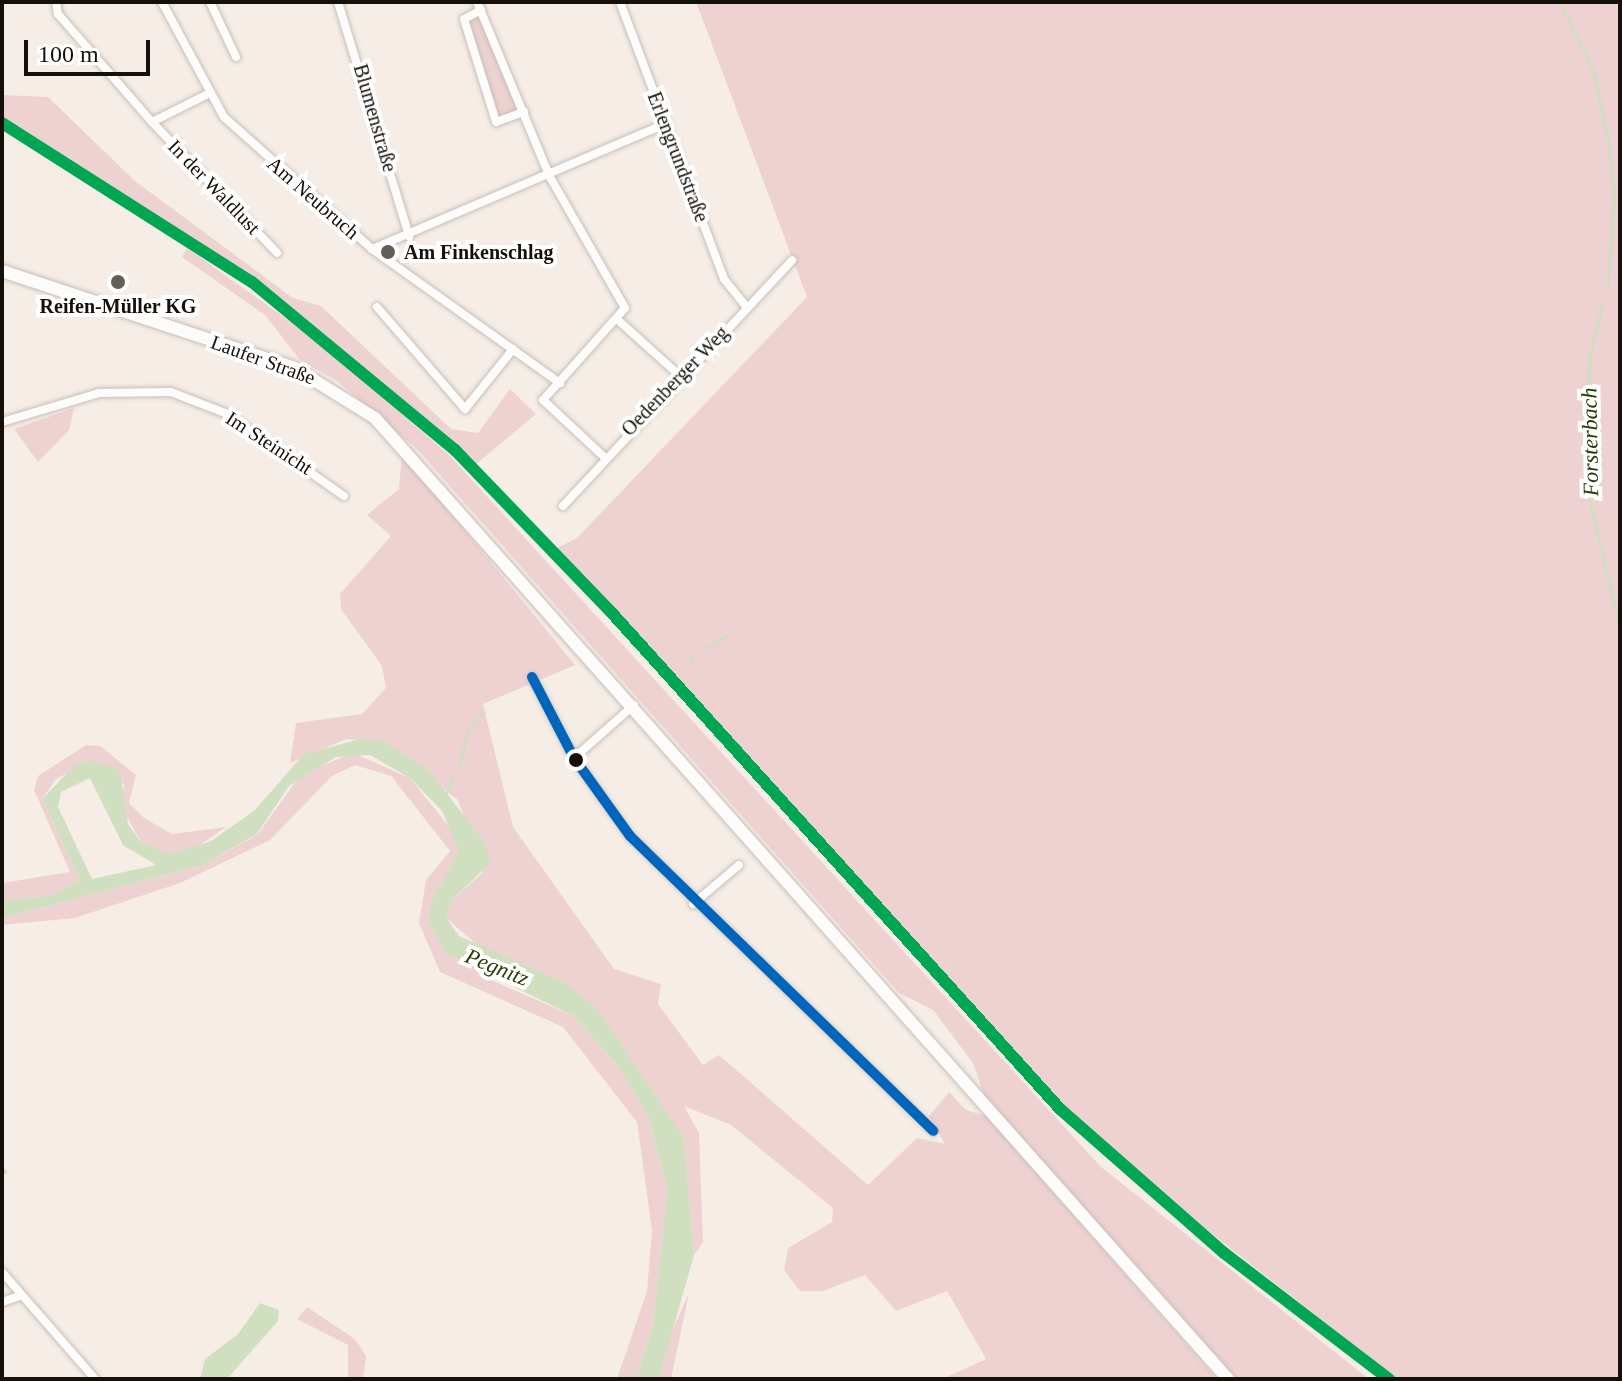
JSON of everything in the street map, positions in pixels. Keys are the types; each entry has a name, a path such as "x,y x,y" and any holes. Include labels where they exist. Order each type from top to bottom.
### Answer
{"main road":[{"name":"Laufer Straße","path":"2,271 293,367 341,391 443,487 1228,1379"}],"street":[{"name":"In der Waldlust","path":"56,2 58,14 152,122 277,253"},
{"name":"Am Neubruch","path":"162,2 206,95 372,249 560,383"},
{"path":"210,2 236,57"},
{"name":"Blumenstraße","path":"338,2 409,236"},
{"name":"Erlengrundstraße","path":"620,2 724,279 747,307"},
{"path":"524,112 496,122 464,19 479,6 524,112 550,177 625,308 619,321 543,400 603,456"},
{"name":"In der Waldlust","path":"152,122 206,95"},
{"path":"372,249 550,177 665,124"},
{"name":"Oedenberger Weg","path":"563,506 603,456 792,260"},
{"path":"377,307 465,409 513,349"},
{"path":"619,321 680,376"},
{"name":"Im Steinicht","path":"2,422 99,393 171,392 225,413 344,496"},
{"path":"532,677 574,758 608,810 693,904 933,1131"},
{"path":"574,758 634,705"},
{"path":"693,904 739,865"},
{"path":"2,1272 94,1378"},
{"path":"2,1302 22,1295"},
{"path":"81,1379 94,1378"}],"shaded area":[{"path":"696,2 1620,2 1620,1379 1397,1379 1104,1149 555,549 577,538 807,297"},
{"path":"471,16 480,17 518,112 499,117 467,22"},
{"path":"2,95 48,97 135,181 293,298 321,306 451,429 478,433 510,389 536,414 474,466 253,280 2,120"},
{"path":"187,248 313,338 449,455 1101,1167 1369,1379 1237,1379 985,1097 973,1063 933,1010 899,993 417,449 337,381 300,360 265,315 182,257"},
{"path":"74,408 69,430 38,462 14,429"},
{"path":"402,454 575,665 483,704 513,827 614,969 661,984 658,1004 703,1065 719,1055 868,1185 917,1138 945,1144 929,1116 949,1092 966,1110 986,1116 1217,1379 942,1379 986,1359 947,1291 896,1311 865,1275 823,1291 800,1291 784,1270 788,1248 832,1222 833,1208 731,1125 684,1106 699,1133 703,1242 694,1255 684,1138 562,981 488,954 447,919 450,902 483,872 458,800 385,742 346,739 290,763 296,723 362,714 386,688 382,666 341,609 340,594 391,536 367,515 399,489"},
{"path":"86,745 100,746 136,775 129,803 144,818 172,834 226,827 190,852 170,854 141,842 121,806 124,785 113,769 93,760 56,779 42,799 80,879 52,895 2,901 2,883 70,872 34,790 38,776"},
{"path":"353,753 410,778 455,834 459,850 430,905 480,975 573,1016 618,1066 649,1118 667,1190 653,1326 636,1379 617,1379 647,1291 652,1231 637,1122 563,1027 440,972 419,923 426,880 450,851 391,776 355,765 332,776 270,840 180,883 75,918 2,925 2,918 203,865 258,834 301,774"},
{"path":"689,1293 671,1379 659,1379 673,1329"},
{"path":"307,1307 355,1339 366,1356 363,1379 348,1379 348,1345 297,1319"}],"water":[{"name":"Pegnitz","path":"364,738 385,742 430,771 486,845 490,863 450,902 447,919 459,936 562,981 596,1007 684,1138 694,1255 659,1379 636,1379 653,1326 667,1190 649,1118 618,1066 573,1016 446,953 429,924 430,904 459,850 442,811 410,778 370,755 336,757 289,786 257,834 203,865 2,918 2,901 52,895 80,879 42,799 76,764 93,760 120,770 128,824 141,842 170,854 211,841 254,811 304,754","holes":["90,778 123,845 156,865 92,879 58,807 61,792"]},
{"path":"260,1303 279,1310 278,1321 227,1379 200,1379 205,1359 238,1334"}],"waterway":[{"name":"Forsterbach","path":"1560,2 1593,70 1608,140 1614,194 1608,286"},
{"name":"Forsterbach","path":"1603,302 1589,359 1588,495 1620,627"},
{"path":"705,648 729,634"},
{"path":"691,654 691,664"},
{"path":"459,764 470,726 484,712"},
{"path":"447,792 454,773"},
{"path":"2,1167 5,1172"}],"transit line":[{"path":"2,123 252,282 455,450 611,612 1060,1109 1224,1253 1389,1379"},
{"path":"532,677 574,758 630,836 933,1131"}],"place":[{"name":"Am Finkenschlag","path":"388,252"},
{"name":"Reifen-Müller KG","path":"118,282"}]}
